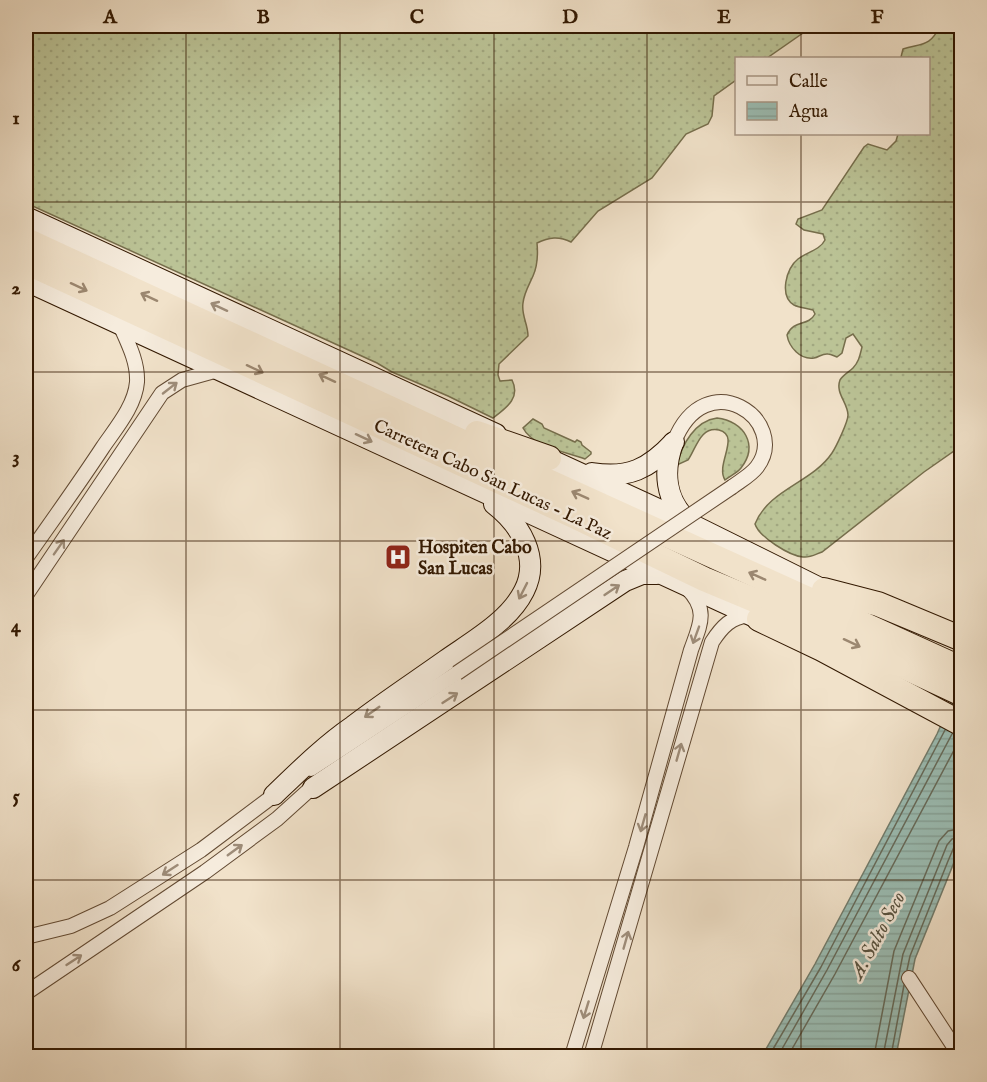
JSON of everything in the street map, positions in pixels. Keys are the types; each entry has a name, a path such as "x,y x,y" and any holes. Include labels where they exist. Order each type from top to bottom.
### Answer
{"highway":[{"path":"26,227 115,281"},
{"name":"Carretera Cabo San Lucas - La Paz","path":"26,240 352,389 882,640 962,669"},
{"name":"Carretera Cabo San Lucas - La Paz","path":"26,262 576,517 704,579 812,624 882,640 962,694"},
{"path":"352,389 549,458"},
{"path":"479,490 576,517"},
{"path":"824,590 882,640"},
{"path":"824,590 878,604 962,639"},
{"path":"755,618 812,624"},
{"path":"755,618 822,649 962,724"}],"main road":[{"path":"26,217 695,526 824,590"},
{"path":"26,281 755,618"},
{"path":"573,470 605,475 628,473 649,464 674,441"},
{"path":"674,441 668,462 668,488 681,513 695,526"},
{"path":"273,795 350,727 470,643 498,621 518,601 529,578 528,549 511,518 479,490"},
{"path":"313,788 625,581 642,574 674,580"}],"street":[{"path":"26,558 76,488 132,401 136,391 136,369 130,345 120,325"},
{"path":"26,595 162,393 182,380 218,370"},
{"path":"26,937 71,926 110,908 201,850 273,795 732,487 757,467 764,450 761,429 748,410 728,402 712,403 701,407 684,420 674,441"},
{"path":"572,1056 636,847 702,618 697,600 674,580"},
{"path":"577,1040 593,1050 712,642 733,619 742,616 755,618"},
{"path":"26,993 205,872 277,819 313,788 373,729"},
{"path":"636,847 651,854"},
{"path":"909,978 960,1056"}],"green space":[{"path":"26,26 813,26 768,57 735,57 735,81 714,96 712,116 708,124 686,134 652,178 598,211 571,242 554,238 537,243 536,268 523,303 528,336 499,364 500,381 512,380 515,392 511,402 493,418 26,203"},
{"path":"940,26 961,26 961,446 822,552 808,557 797,556 769,540 755,524 770,502 814,472 832,453 848,415 840,394 840,380 857,363 862,347 853,334 846,338 842,353 837,357 826,354 809,358 800,355 790,344 787,335 790,330 809,321 815,314 813,310 796,306 789,301 786,282 790,269 798,259 817,249 825,240 823,234 804,230 796,224 798,219 822,210 868,144 887,150 896,141 898,135 930,135 930,57 901,57 903,49 929,41"},
{"path":"717,418 735,424 746,436 748,443 749,451 741,468 725,480 723,466 728,438 719,430 707,431 699,439 688,460 677,465 682,449 696,429 709,420"},
{"path":"533,419 542,424 544,428 575,442 577,440 581,442 591,454 585,459 534,440 523,428"}],"water":[{"name":"A. Salto Seco","path":"961,680 961,845 915,959 896,1056 762,1056 815,964 937,734"}],"place":[{"name":"Hospiten Cabo San Lucas","path":"398,557"}]}
